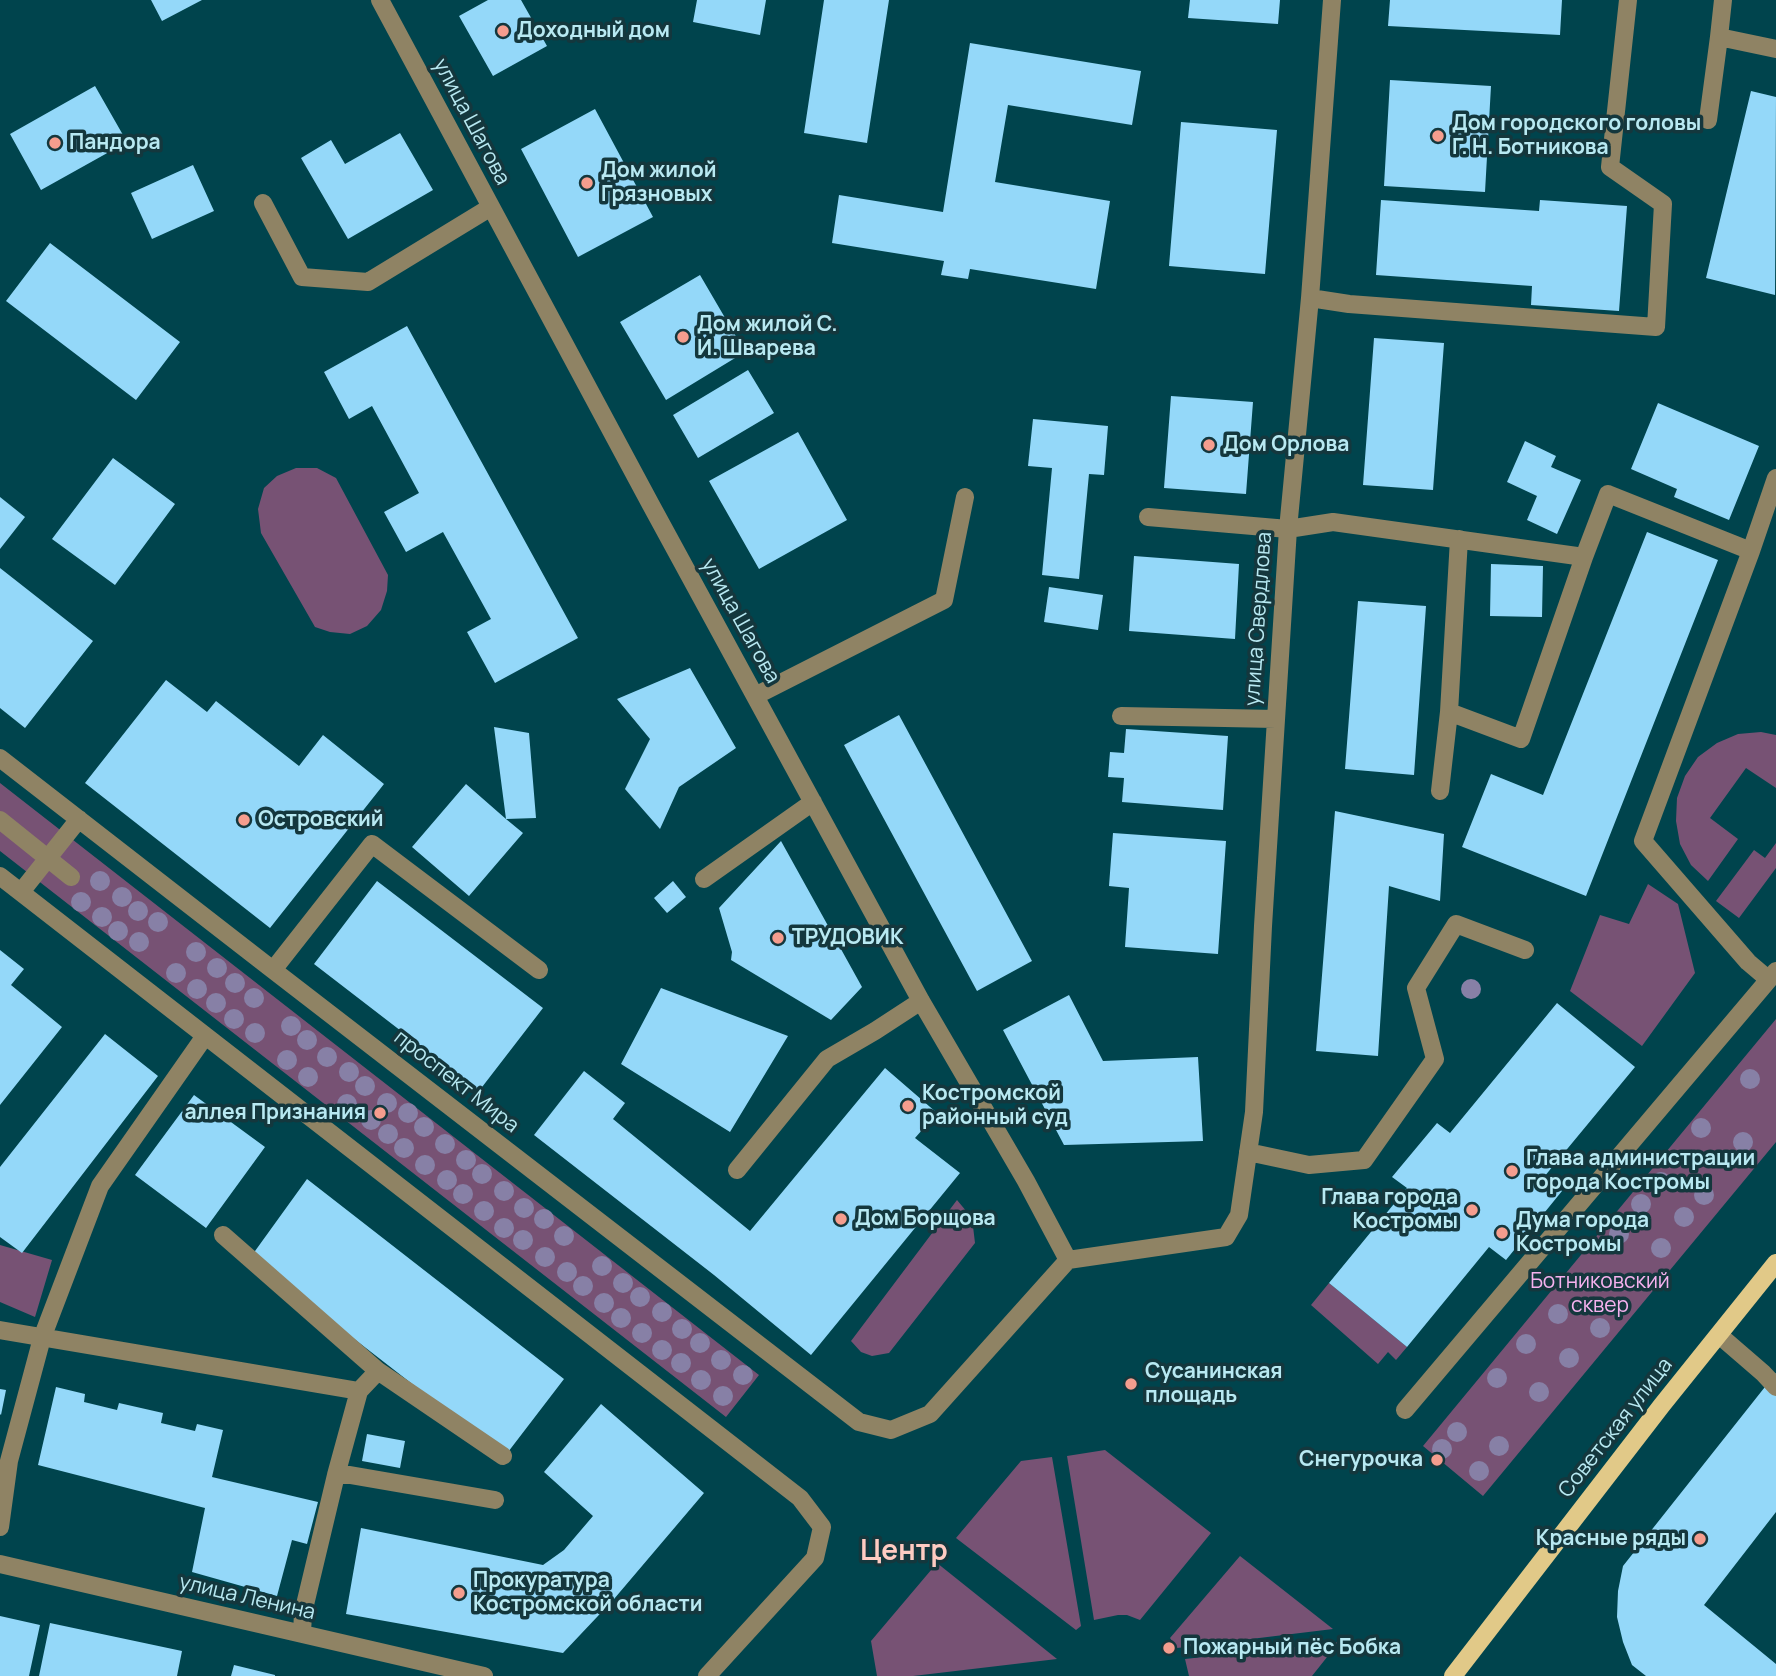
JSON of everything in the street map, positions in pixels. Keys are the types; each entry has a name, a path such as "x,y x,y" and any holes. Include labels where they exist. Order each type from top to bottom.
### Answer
{"main road":[{"name":"Советская улица","path":"1453,1676 1662,1405 1776,1263"}],"street":[{"name":"улица Шагова","path":"380,0 921,1001 1026,1181 1068,1260"},
{"name":"улица Свердлова","path":"1068,1260 1226,1237 1239,1215 1254,1112 1288,528 1310,298 1332,0"},
{"path":"1310,298 1349,304 1656,327 1663,204 1610,167 1628,0"},
{"path":"1708,120 1723,0"},
{"path":"1719,37 1776,49"},
{"path":"263,203 302,277 368,282 491,207"},
{"path":"1405,1410 1772,975 1748,962 1643,841 1776,478"},
{"path":"1449,712 1521,739 1608,494 1751,551"},
{"path":"755,696 944,600 965,497"},
{"path":"1148,517 1288,528 1333,522 1584,557"},
{"path":"1440,791 1449,712 1459,539"},
{"path":"1121,716 1276,719"},
{"name":"проспект Мира","path":"0,758 859,1422 891,1430 930,1414 1068,1260"},
{"path":"704,878 813,802"},
{"path":"21,892 79,819"},
{"path":"0,820 71,877"},
{"path":"272,970 372,844 539,970"},
{"path":"0,876 800,1498 822,1527 815,1558 707,1676"},
{"path":"1248,1152 1309,1164 1364,1160 1435,1059 1416,988 1456,924 1525,950"},
{"path":"737,1170 827,1059 921,1001"},
{"path":"0,1527 9,1461 43,1338 100,1186 205,1036"},
{"path":"223,1235 378,1371 503,1456"},
{"path":"0,1330 359,1391"},
{"path":"1719,1335 1776,1387"},
{"path":"302,1634 303,1613 359,1391 378,1371"},
{"path":"336,1475 350,1475 495,1500"},
{"name":"улица Ленина","path":"0,1564 484,1676"}],"green space":[{"path":"296,468 317,468 336,478 388,575 387,591 381,610 367,626 350,634 315,627 261,533 258,509 264,488 277,476"},
{"path":"1761,732 1776,735 1776,788 1746,768 1710,818 1738,839 1708,881 1691,865 1680,844 1676,821 1677,798 1685,776 1698,757 1717,743 1738,734"},
{"name":"аллея Признания","path":"0,783 759,1375 726,1417 0,851"},
{"path":"1776,843 1776,868 1739,918 1716,901 1754,850 1765,858"},
{"path":"1648,884 1678,904 1695,973 1642,1046 1570,991 1600,915 1629,924"},
{"name":"Ботниковский сквер","path":"1776,1019 1776,1142 1483,1496 1423,1446"},
{"path":"957,1200 972,1218 975,1243 889,1353 872,1356 861,1352 851,1341"},
{"path":"0,1245 52,1260 35,1317 0,1302"},
{"path":"1329,1283 1407,1347 1396,1360 1388,1352 1378,1364 1311,1305"},
{"path":"1105,1450 1211,1533 1140,1620 1118,1615 1094,1620 1067,1456"},
{"path":"1052,1457 1081,1626 1076,1630 956,1538 1021,1461"},
{"path":"1240,1556 1333,1629 1177,1648 1170,1638"},
{"path":"937,1563 1057,1659 913,1676 877,1676 871,1641"},
{"path":"1339,1642 1312,1676 1189,1676 1185,1659"}],"building":[{"path":"151,0 202,0 162,21"},
{"name":"Доходный дом","path":"488,0 521,0 547,46 493,76 459,16"},
{"path":"697,0 766,0 760,35 693,22"},
{"path":"824,0 889,0 867,143 804,133"},
{"path":"1190,0 1280,0 1278,24 1188,18"},
{"path":"1390,0 1562,0 1560,35 1388,26"},
{"path":"970,43 1141,71 1132,125 1008,105 995,182 1110,201 1096,289 970,269 968,279 941,275 944,261 832,243 839,195 943,212"},
{"name":"Дом городского головы Г. Н. Ботникова","path":"1390,80 1491,86 1485,192 1384,186"},
{"path":"95,86 127,142 41,190 10,134"},
{"path":"1751,91 1776,97 1775,295 1706,278"},
{"name":"Дом жилой Грязновых","path":"595,109 653,217 578,257 521,149"},
{"path":"1181,122 1277,130 1265,274 1169,266"},
{"path":"400,133 433,190 348,239 301,158 331,140 345,164"},
{"path":"193,165 214,211 152,239 131,193"},
{"path":"1381,200 1539,211 1540,200 1627,206 1619,311 1531,305 1532,286 1376,275"},
{"path":"50,243 180,342 136,400 6,301"},
{"name":"Дом жилой С. И. Шварева","path":"700,275 745,352 666,400 620,322"},
{"path":"407,326 578,638 495,683 467,632 491,619 443,532 406,552 384,512 419,493 372,406 349,419 324,372"},
{"path":"1374,338 1444,343 1433,490 1363,485"},
{"path":"748,370 774,413 698,458 673,415"},
{"name":"Дом Орлова","path":"1171,396 1253,402 1246,494 1164,488"},
{"path":"1658,403 1759,446 1729,520 1674,497 1677,489 1631,469"},
{"path":"1033,419 1108,426 1104,475 1089,474 1079,579 1042,575 1052,468 1028,466"},
{"path":"798,432 847,520 759,569 709,481"},
{"path":"1525,441 1556,456 1551,467 1581,480 1557,534 1527,520 1537,496 1507,482"},
{"path":"113,458 175,504 115,585 52,539"},
{"path":"0,497 25,517 0,549"},
{"path":"1647,532 1718,560 1586,896 1462,847 1491,774 1543,795"},
{"path":"1134,556 1239,564 1235,639 1129,631"},
{"path":"1491,564 1543,566 1542,617 1490,616"},
{"path":"0,568 93,641 25,728 0,708"},
{"path":"1049,587 1103,595 1098,630 1044,622"},
{"path":"1358,601 1426,606 1414,775 1345,769"},
{"path":"690,668 736,748 679,787 660,829 625,789 650,739 617,699"},
{"name":"Островский","path":"166,680 207,712 216,701 299,766 323,735 384,784 270,928 85,783"},
{"path":"899,715 1032,961 977,991 844,745"},
{"path":"494,727 529,733 536,818 506,819"},
{"path":"1126,729 1228,736 1223,810 1122,802 1124,778 1108,777 1110,752 1124,753"},
{"path":"466,784 523,833 469,896 412,847"},
{"path":"1335,811 1444,834 1440,901 1389,886 1378,1056 1316,1051"},
{"path":"1113,833 1226,841 1218,954 1125,947 1129,888 1109,886"},
{"path":"781,841 862,987 831,1020 731,960 732,952 719,908"},
{"path":"377,881 543,1008 479,1091 314,964"},
{"path":"673,881 686,897 667,913 654,898"},
{"path":"0,950 24,969 11,985 62,1027 0,1105"},
{"path":"661,988 788,1036 730,1132 621,1064"},
{"path":"1069,995 1103,1061 1198,1057 1203,1141 1064,1145 1003,1030"},
{"path":"1557,1003 1635,1067 1544,1177 1562,1191 1506,1260 1489,1247 1407,1347 1329,1283 1407,1188 1392,1177 1437,1123 1450,1133"},
{"path":"105,1034 158,1076 22,1253 0,1237 0,1167"},
{"name":"Дом Борщова","path":"885,1068 937,1113 915,1138 960,1173 811,1355 714,1275 534,1135 584,1071 625,1103 613,1119 750,1231"},
{"path":"194,1095 265,1147 206,1228 135,1175"},
{"path":"307,1179 564,1379 505,1456 250,1258"},
{"name":"Красные ряды","path":"1776,1373 1776,1512 1704,1605 1776,1664 1776,1676 1646,1676 1632,1665 1617,1617 1623,1566"},
{"path":"56,1387 85,1394 84,1402 117,1410 119,1403 163,1413 161,1423 195,1431 197,1424 223,1430 212,1477 318,1502 307,1544 292,1540 277,1596 192,1572 205,1508 38,1465"},
{"path":"0,1389 6,1390 1,1415 0,1414"},
{"path":"601,1404 704,1493 614,1599 563,1653 346,1614 361,1528 543,1565 564,1550 593,1516 544,1472"},
{"path":"367,1434 405,1441 400,1468 362,1461"},
{"path":"0,1616 40,1625 29,1676 0,1676"},
{"path":"50,1623 182,1651 177,1676 39,1676"},
{"path":"234,1665 275,1675 275,1676 231,1676"}],"place":[{"name":"Доходный дом","path":"503,31"},
{"name":"Дом городского головы Г. Н. Ботникова","path":"1438,136"},
{"name":"Пандора","path":"55,143"},
{"name":"Дом жилой Грязновых","path":"587,183"},
{"name":"Дом жилой С. И. Шварева","path":"683,337"},
{"name":"Дом Орлова","path":"1209,445"},
{"name":"Островский","path":"244,820"},
{"name":"ТРУДОВИК","path":"778,938"},
{"name":"Костромской районный суд","path":"908,1106"},
{"name":"аллея Признания","path":"380,1113"},
{"name":"Глава администрации города Костромы","path":"1512,1171"},
{"name":"Глава города Костромы","path":"1472,1210"},
{"name":"Дом Борщова","path":"841,1219"},
{"name":"Дума города Костромы","path":"1502,1233"},
{"name":"Сусанинская площадь","path":"1131,1384"},
{"name":"Снегурочка","path":"1437,1460"},
{"name":"Красные ряды","path":"1700,1539"},
{"name":"Прокуратура Костромской области","path":"459,1593"},
{"name":"Пожарный пёс Бобка","path":"1169,1648"}],"district":[{"name":"Центр","path":"904,1552"}]}
